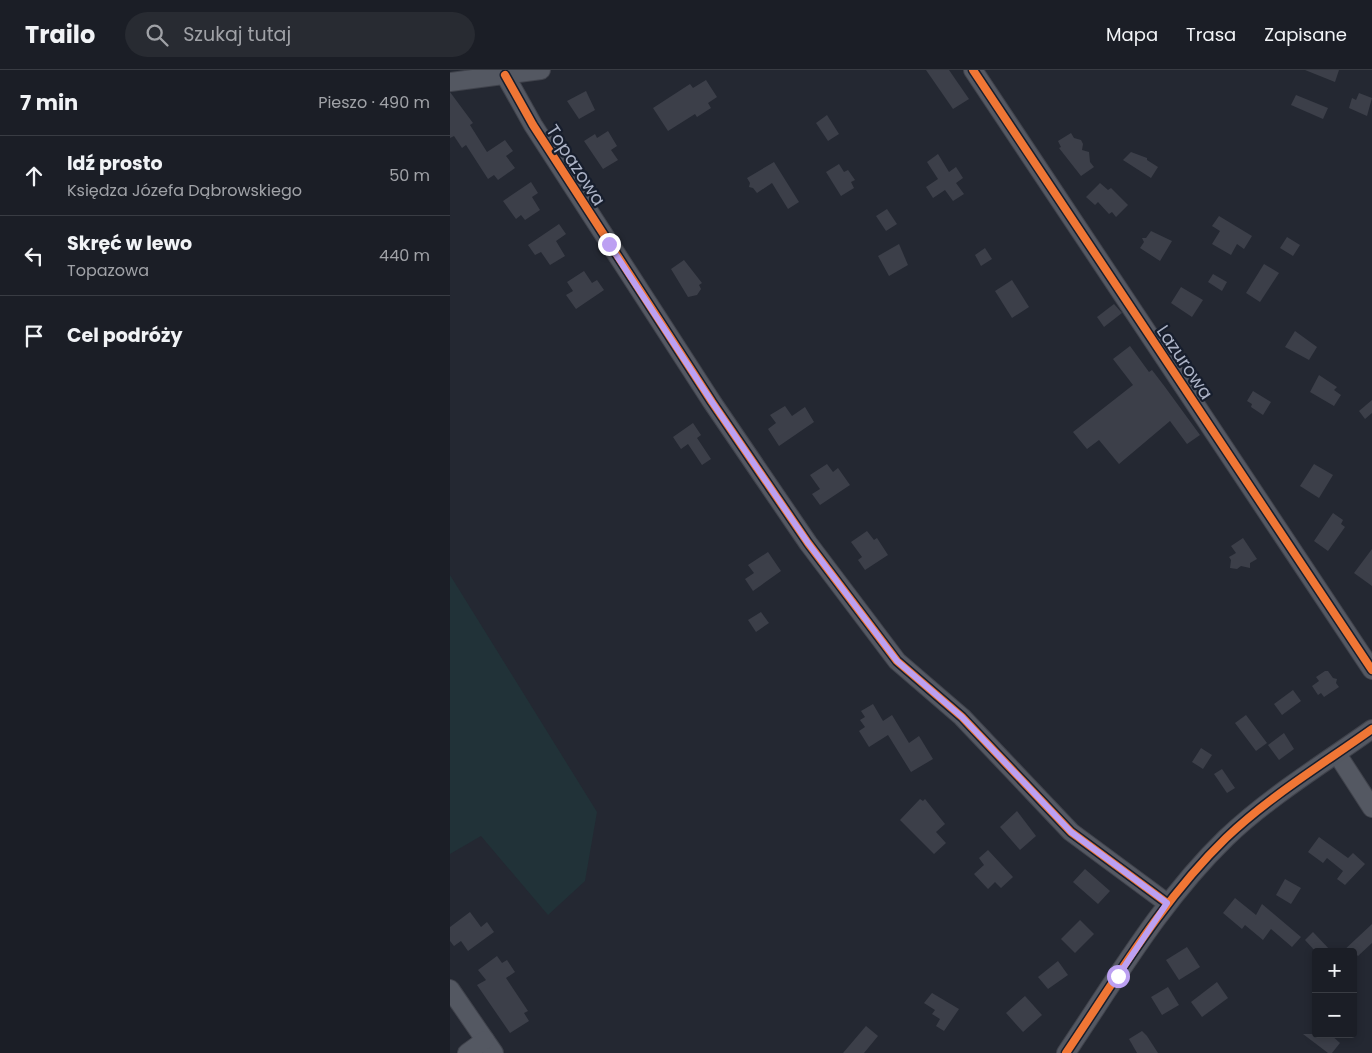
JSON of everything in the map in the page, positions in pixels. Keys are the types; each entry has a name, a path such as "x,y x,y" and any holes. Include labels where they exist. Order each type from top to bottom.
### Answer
{"street":[{"path":"450,82 476,75 506,75 541,70"},
{"name":"Lazurowa","path":"974,70 1372,670"},
{"name":"Topazowa","path":"506,75 533,125 712,402 808,543 897,661 962,717 1071,832 1167,903"},
{"path":"1066,1053 1167,903 1225,839 1246,820 1372,729"},
{"path":"1337,754 1372,808"},
{"path":"450,989 489,1046 467,1053"}],"shaded area":[{"path":"450,575 597,812 585,881 548,915 481,836 450,854"}],"building":[{"path":"926,70 949,70 969,99 953,109"},
{"path":"1305,70 1339,70 1335,82"},
{"path":"706,80 717,97 708,103 711,108 697,117 695,114 668,131 653,108 690,84 693,88"},
{"path":"586,91 595,110 579,119 567,101"},
{"path":"450,92 473,123 470,125 487,152 505,140 513,151 506,156 515,168 498,180 494,175 488,179 466,145 462,148 454,136 450,138"},
{"path":"1359,93 1372,98 1367,116 1349,108 1352,98 1356,100"},
{"path":"1296,95 1328,108 1323,119 1291,105"},
{"path":"827,115 839,134 828,141 816,123"},
{"path":"608,131 617,146 611,150 618,160 603,169 584,141 595,134 597,138"},
{"path":"1071,133 1074,138 1081,140 1083,144 1082,150 1089,152 1090,162 1094,167 1081,176 1059,148 1061,147 1058,141"},
{"path":"1131,152 1147,158 1147,160 1158,167 1151,178 1123,160"},
{"path":"938,154 949,172 956,167 963,178 956,183 964,194 953,201 945,190 933,198 926,187 938,179 927,162"},
{"path":"774,162 799,202 788,209 772,183 757,193 753,188 749,187 750,183 747,178"},
{"path":"839,164 844,172 848,170 855,180 851,182 854,188 841,196 826,172"},
{"path":"531,182 538,193 532,197 540,210 525,220 521,215 516,219 503,201"},
{"path":"1100,183 1108,190 1111,188 1128,205 1116,217 1112,212 1109,214 1098,202 1095,205 1086,197"},
{"path":"887,209 897,224 886,231 876,216"},
{"path":"1219,216 1252,236 1244,249 1237,244 1231,255 1212,244 1220,231 1212,226"},
{"path":"559,224 566,234 556,241 565,256 550,265 541,252 535,255 528,245"},
{"path":"1151,231 1172,241 1160,261 1140,248 1144,242 1142,238 1146,238"},
{"path":"1287,237 1300,245 1293,256 1280,248"},
{"path":"899,244 908,265 889,276 878,256"},
{"path":"985,248 992,259 981,266 975,255"},
{"path":"684,260 702,283 699,285 701,289 697,295 688,297 671,269"},
{"path":"1264,264 1279,273 1260,302 1246,293"},
{"path":"584,271 592,283 597,280 604,290 576,309 566,295 573,291 567,282"},
{"path":"1213,274 1227,282 1222,291 1208,282"},
{"path":"1012,280 1029,307 1012,318 995,291"},
{"path":"1181,287 1203,300 1192,317 1171,303"},
{"path":"1114,304 1122,313 1104,327 1097,317"},
{"path":"1295,331 1317,347 1309,360 1285,347"},
{"path":"1130,346 1149,372 1152,370 1200,435 1187,444 1170,421 1119,464 1099,440 1087,449 1073,432 1133,385 1113,359"},
{"path":"1319,375 1337,387 1334,390 1341,395 1334,406 1310,392"},
{"path":"1253,391 1271,402 1263,415 1251,407 1252,404 1247,401"},
{"path":"1372,400 1372,413 1365,419 1359,411"},
{"path":"785,406 792,416 805,407 814,422 779,446 768,429 776,423 770,415"},
{"path":"693,423 701,435 697,438 711,459 702,465 688,444 681,449 673,437"},
{"path":"827,464 833,472 838,468 850,485 820,505 812,494 820,489 810,475"},
{"path":"1314,464 1333,475 1319,498 1300,486"},
{"path":"1333,513 1343,520 1341,524 1345,527 1328,551 1314,541"},
{"path":"867,531 874,540 877,538 888,555 865,570 858,560 862,557 851,542"},
{"path":"1243,538 1257,559 1250,563 1250,568 1241,566 1237,569 1230,568 1231,560 1229,557 1236,553 1231,546"},
{"path":"1372,549 1372,586 1354,573"},
{"path":"768,552 781,571 753,591 745,579 754,573 748,565"},
{"path":"761,612 769,623 756,632 748,620"},
{"path":"1328,671 1333,678 1337,679 1336,683 1339,687 1324,697 1321,693 1318,695 1312,686 1319,681 1316,677"},
{"path":"1293,690 1301,701 1282,715 1274,704"},
{"path":"873,704 883,721 892,715 909,743 919,736 933,759 911,772 888,735 869,747 859,731 865,727 860,720 865,717 861,711"},
{"path":"1246,715 1267,743 1256,751 1235,723"},
{"path":"1284,733 1294,749 1279,760 1268,745"},
{"path":"1201,748 1212,755 1203,769 1192,762"},
{"path":"1222,769 1235,788 1227,793 1214,774"},
{"path":"920,799 923,801 925,799 945,824 936,832 946,843 934,854 900,820"},
{"path":"1017,811 1036,836 1020,850 1000,827"},
{"path":"1319,837 1348,858 1353,853 1365,864 1345,885 1337,879 1343,871 1327,858 1323,863 1308,852"},
{"path":"988,850 1013,877 1001,888 995,882 988,889 974,874 984,865 979,858"},
{"path":"1085,869 1110,891 1098,904 1073,882"},
{"path":"1285,879 1301,888 1291,904 1276,895"},
{"path":"1235,898 1256,915 1262,904 1301,937 1292,947 1271,929 1263,940 1245,925 1242,929 1223,913"},
{"path":"470,912 481,927 487,922 494,932 468,951 461,941 454,946 450,941 450,927"},
{"path":"1080,920 1094,934 1075,953 1061,939"},
{"path":"1372,924 1372,943 1358,956 1357,948 1346,948"},
{"path":"1313,932 1328,948 1312,948 1305,940"},
{"path":"1187,947 1200,967 1179,980 1166,960"},
{"path":"497,956 502,963 507,960 515,972 506,978 528,1011 524,1013 529,1021 510,1033 477,985 486,980 478,970"},
{"path":"1058,961 1068,975 1048,989 1038,977"},
{"path":"1217,982 1228,998 1202,1017 1191,1002"},
{"path":"1168,987 1179,1005 1162,1015 1151,997"},
{"path":"932,993 959,1009 944,1031 936,1026 940,1019 932,1014 935,1010 924,1003"},
{"path":"1025,996 1042,1015 1023,1032 1006,1013"},
{"path":"866,1026 878,1036 864,1053 843,1053"},
{"path":"1142,1031 1158,1053 1137,1053 1129,1039"},
{"path":"1303,1034 1312,1034 1312,1038 1334,1038 1340,1043 1332,1053 1328,1053"}],"cycle path":[{"path":"973,70 1372,670"},
{"path":"505,75 533,125 712,402 808,543 897,661 962,717 1071,832 1167,903"},
{"path":"1066,1053 1160,914 1203,862 1226,838 1260,808 1372,729"}],"route":[{"path":"609,244 712,402 808,543 897,661 962,717 1071,832 1167,903 1118,976"}]}
